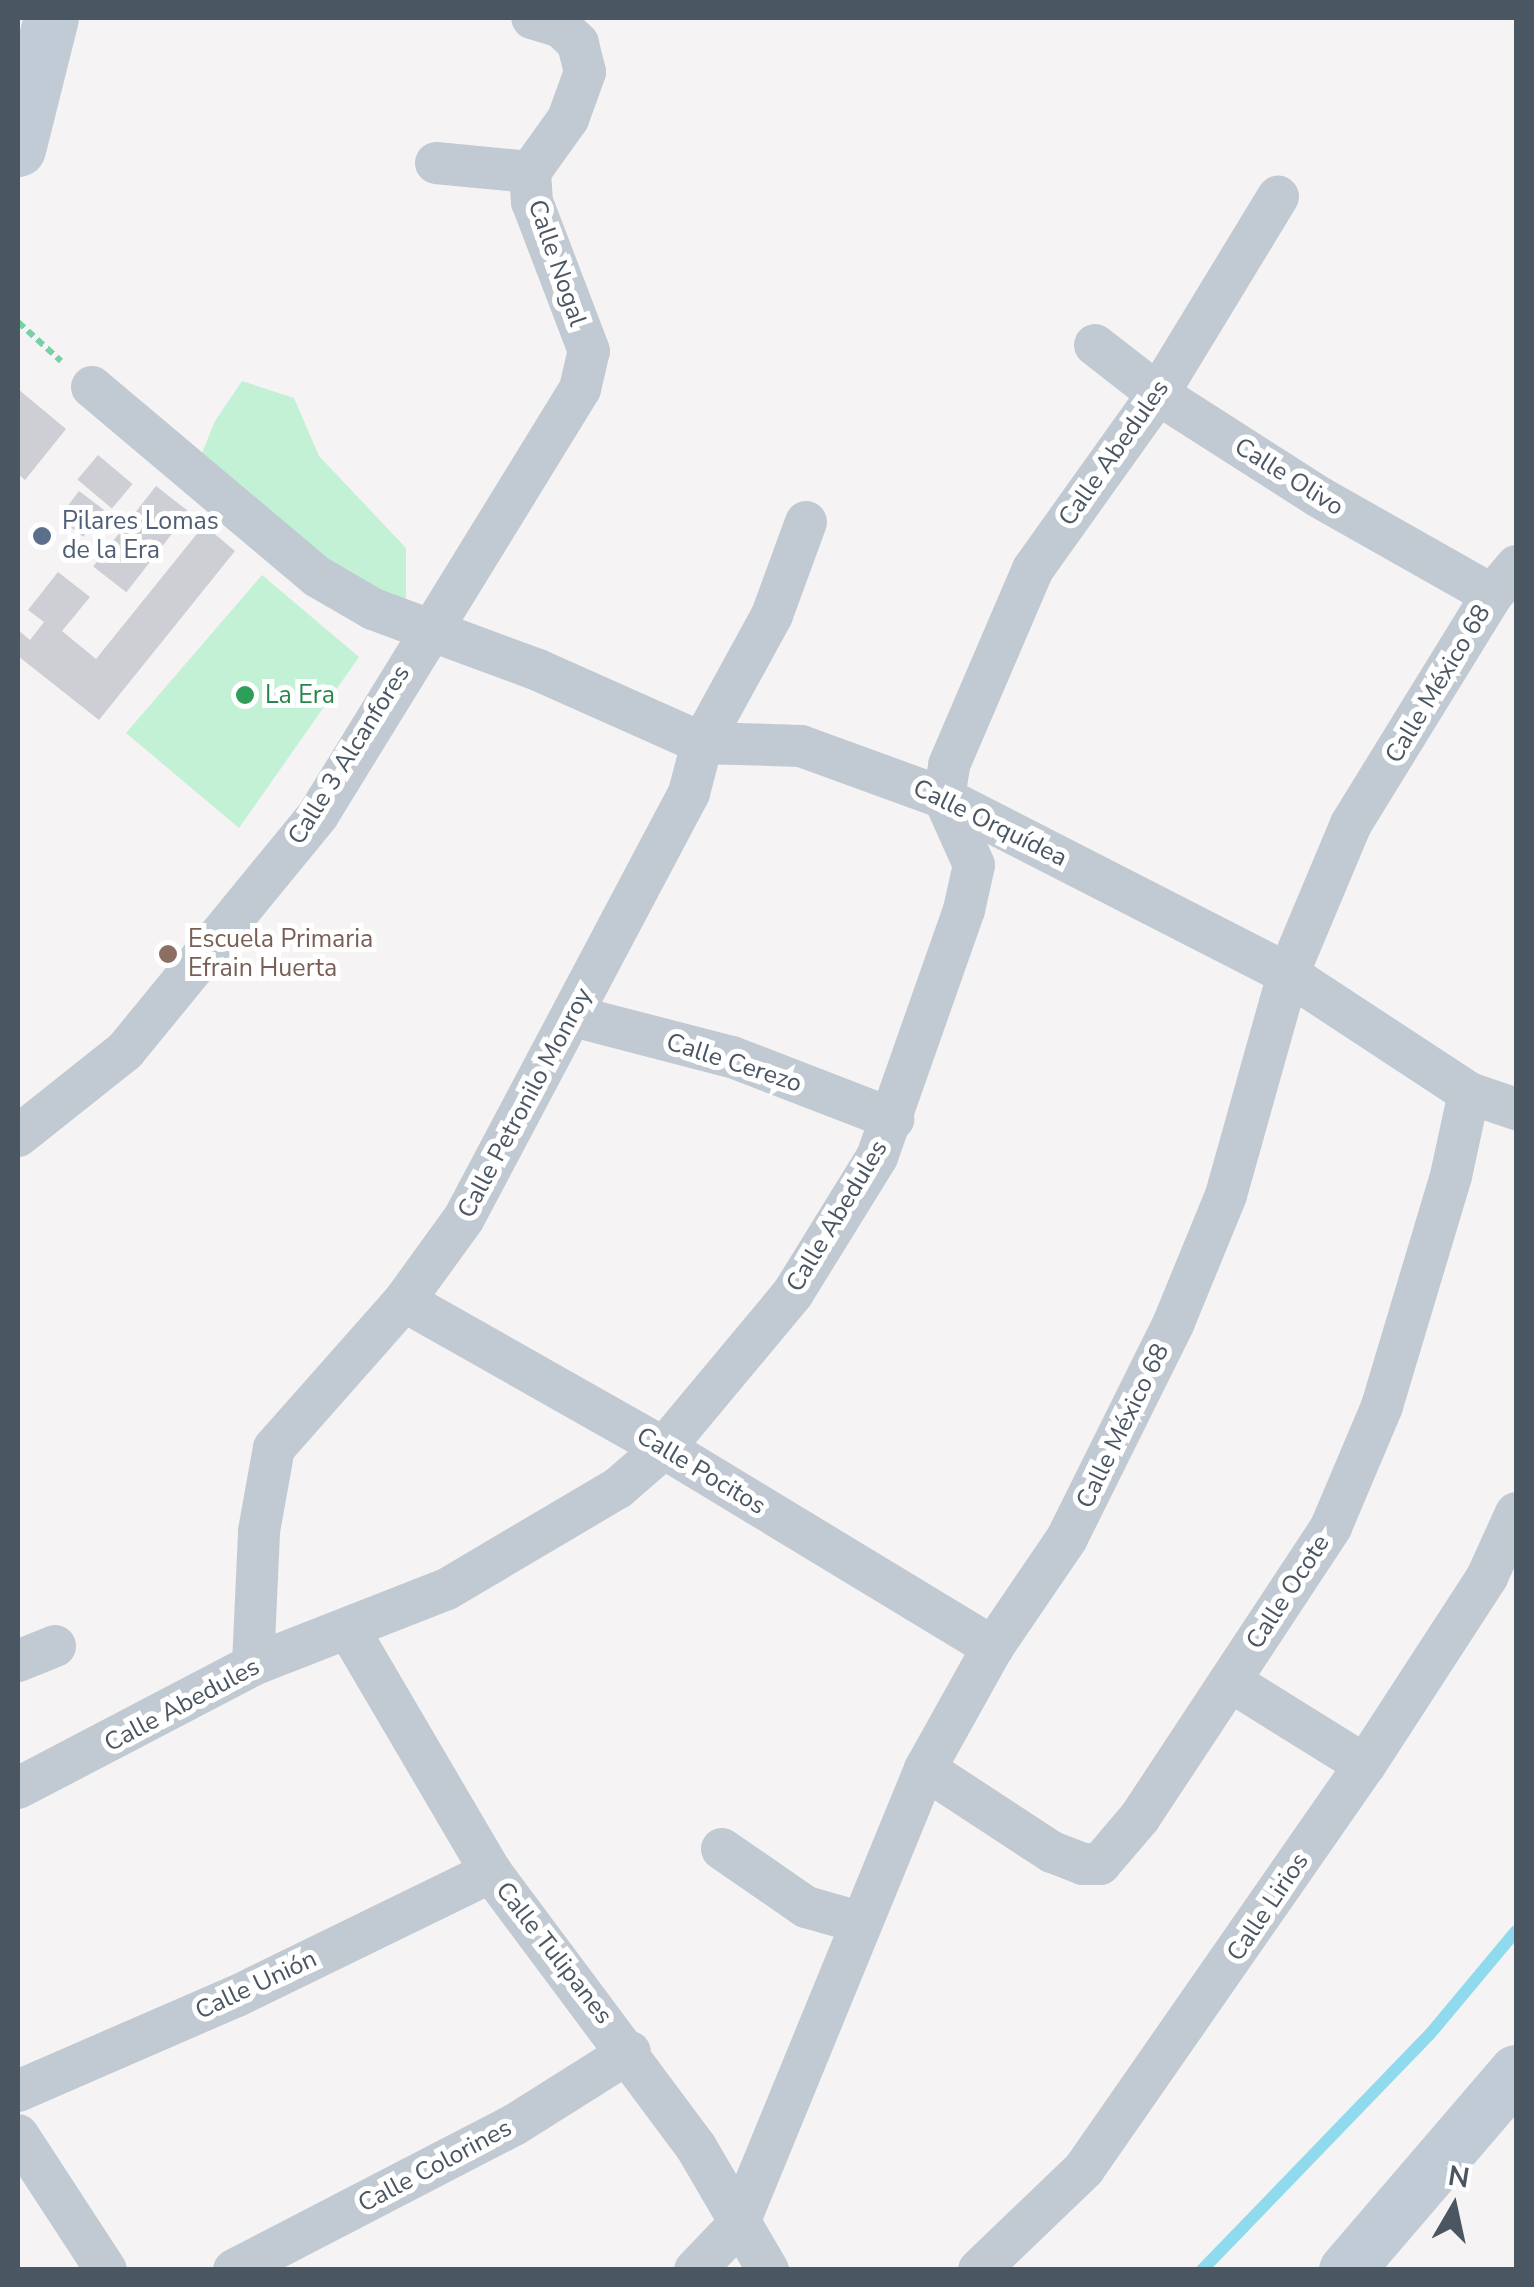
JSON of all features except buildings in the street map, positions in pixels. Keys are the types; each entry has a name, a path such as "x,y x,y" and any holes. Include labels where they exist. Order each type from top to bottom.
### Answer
{"street":[{"path":"18,149 51,18"},
{"name":"Calle Nogal","path":"428,628 486,546 580,389 589,351 532,202 530,172 568,119 585,72 578,43 561,27 532,18"},
{"path":"436,162 530,172"},
{"name":"Calle Abedules","path":"18,1788 253,1665 447,1589 618,1488 664,1448 793,1294 893,1118 974,865 944,798 949,765 1033,570 1158,394 1278,198"},
{"name":"Calle Olivo","path":"1095,345 1158,394 1504,580"},
{"name":"Calle Orquídea","path":"92,388 318,577 373,610 428,628 702,743 802,746 944,798 1288,974 1468,1093 1516,1109"},
{"name":"Calle Petronilo Monroy","path":"253,1665 259,1531 274,1448 404,1301 464,1218 688,793 702,743 772,615 806,522"},
{"name":"Calle México 68","path":"696,2270 738,2225 858,1922 925,1769 993,1647 1067,1538 1174,1322 1226,1195 1288,974 1351,824 1504,580"},
{"name":"Calle 3 Alcanfores","path":"18,1136 124,1051 204,959 318,814 428,628"},
{"name":"Calle Cerezo","path":"573,1016 732,1057 893,1118"},
{"name":"Calle Ocote","path":"925,1769 1066,1860 1100,1864 1140,1817 1331,1527 1382,1406 1451,1176 1468,1093"},
{"name":"Calle Pocitos","path":"404,1301 664,1448 993,1647"},
{"name":"Calle Lirios","path":"979,2270 1084,2170 1365,1766 1487,1576 1516,1513"},
{"name":"Calle Tulipanes","path":"349,1630 491,1872 630,2052 696,2147 738,2225 768,2270"},
{"path":"1230,1680 1365,1766"},
{"path":"722,1850 806,1907 858,1922"},
{"name":"Calle Unión","path":"18,2092 237,1996 491,1872"},
{"name":"Calle Colorines","path":"234,2270 514,2124 630,2052"},
{"path":"1356,2266 1512,2084"},
{"path":"18,2135 106,2270"}],"path":[{"path":"18,322 92,388"}],"green space":[{"path":"242,381 294,398 319,456 406,548 406,599 336,576 198,463 215,421"},
{"name":"La Era","path":"262,575 359,657 239,828 126,733"}],"waterway":[{"path":"1202,2270 1430,2034 1516,1931"}],"place":[{"name":"Pilares Lomas de la Era","path":"42,536"},
{"name":"La Era","path":"245,695"},
{"name":"Escuela Primaria Efrain Huerta","path":"168,954"}]}
